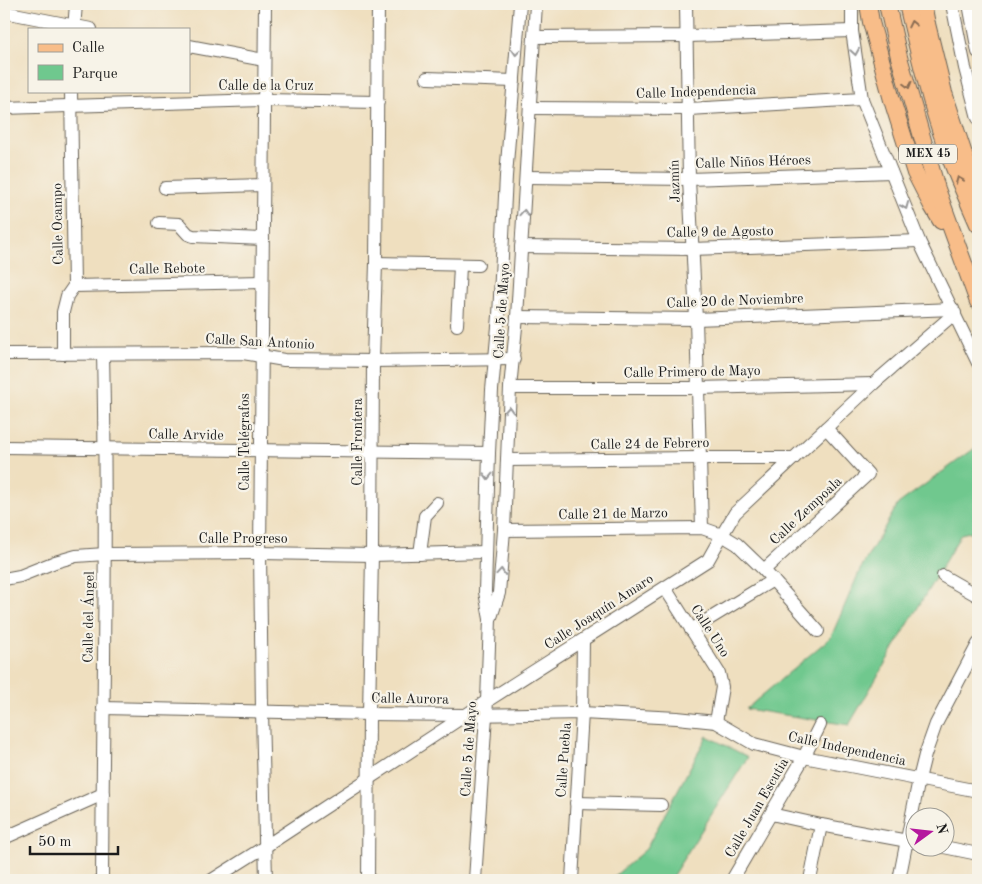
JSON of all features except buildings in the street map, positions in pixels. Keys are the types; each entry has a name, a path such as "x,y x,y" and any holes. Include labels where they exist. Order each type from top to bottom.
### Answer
{"main road":[{"path":"868,4 875,39 915,173 932,206 960,252"},
{"name":"MEX 45","path":"887,4 937,189 978,302"},
{"name":"MEX 45","path":"907,4 937,121 959,181 978,224"},
{"path":"923,4 926,24 944,93 978,197"}],"street":[{"path":"4,12 74,27 76,4"},
{"name":"Calle Telégrafos","path":"265,4 260,553 266,880"},
{"name":"Calle Frontera","path":"368,880 378,4"},
{"name":"Calle 5 de Mayo","path":"475,880 487,701 490,619 485,592 488,453 494,359 499,316 506,176 520,4"},
{"name":"Calle 5 de Mayo","path":"490,619 499,593 504,530 510,388 518,317 536,4"},
{"name":"Jazmín","path":"686,4 689,180 696,319 702,528"},
{"path":"852,4 852,31 862,98 919,241 978,363"},
{"path":"952,4 965,68 978,118"},
{"path":"969,4 978,52"},
{"path":"534,37 688,36 852,31"},
{"path":"190,46 264,60"},
{"path":"427,78 514,81"},
{"name":"Calle Ocampo","path":"63,354 63,312 67,296 74,286 71,92"},
{"name":"Calle Independencia","path":"530,108 689,109 862,98"},
{"name":"Calle de la Cruz","path":"4,108 263,100 378,102"},
{"name":"Calle Niños Héroes","path":"526,177 689,180 891,172"},
{"path":"164,188 263,185"},
{"path":"159,223 179,224 188,234 193,236 263,239"},
{"name":"Calle 9 de Agosto","path":"521,246 692,249 919,241"},
{"path":"376,263 478,265"},
{"path":"458,325 460,266"},
{"name":"Calle Rebote","path":"74,286 262,282"},
{"name":"Calle 20 de Noviembre","path":"518,317 696,319 954,311"},
{"name":"Calle Joaquín Amaro","path":"212,880 708,560 735,513 954,311"},
{"name":"Calle San Antonio","path":"4,354 243,354 284,360 373,361 514,359"},
{"name":"Calle del Ángel","path":"102,880 105,554 104,354"},
{"name":"Calle Primero de Mayo","path":"510,388 698,388 873,384"},
{"name":"Calle Zempoala","path":"764,570 868,474 826,428"},
{"name":"Calle Arvide","path":"4,447 488,453"},
{"name":"Calle 24 de Febrero","path":"507,460 794,458"},
{"path":"420,554 425,516 437,503"},
{"name":"Calle 21 de Marzo","path":"504,530 702,528 722,535 737,544 764,570 818,631"},
{"name":"Calle Progreso","path":"4,579 20,576 76,556 105,554 260,553 372,555 486,552"},
{"path":"943,576 978,596"},
{"path":"691,630 773,580"},
{"name":"Calle Uno","path":"664,588 719,673 722,688 716,722"},
{"name":"Calle Puebla","path":"572,880 582,713 583,641"},
{"path":"916,806 919,779 936,724 978,644"},
{"name":"Calle Aurora","path":"103,708 369,714 486,715 582,713 716,722"},
{"name":"Calle Independencia","path":"716,722 754,744 804,757 978,791"},
{"name":"Calle Juan Escutia","path":"732,880 804,757 820,725"},
{"path":"4,838 103,794"},
{"path":"576,804 661,805"},
{"path":"770,814 822,826 904,840"},
{"path":"810,880 822,826"},
{"path":"954,849 978,854"},
{"path":"899,880 906,856"}],"green space":[{"path":"978,446 978,530 961,534 849,725 746,709 831,637 860,570 898,504"},
{"path":"707,736 748,757 670,880 610,880 646,849"}]}
